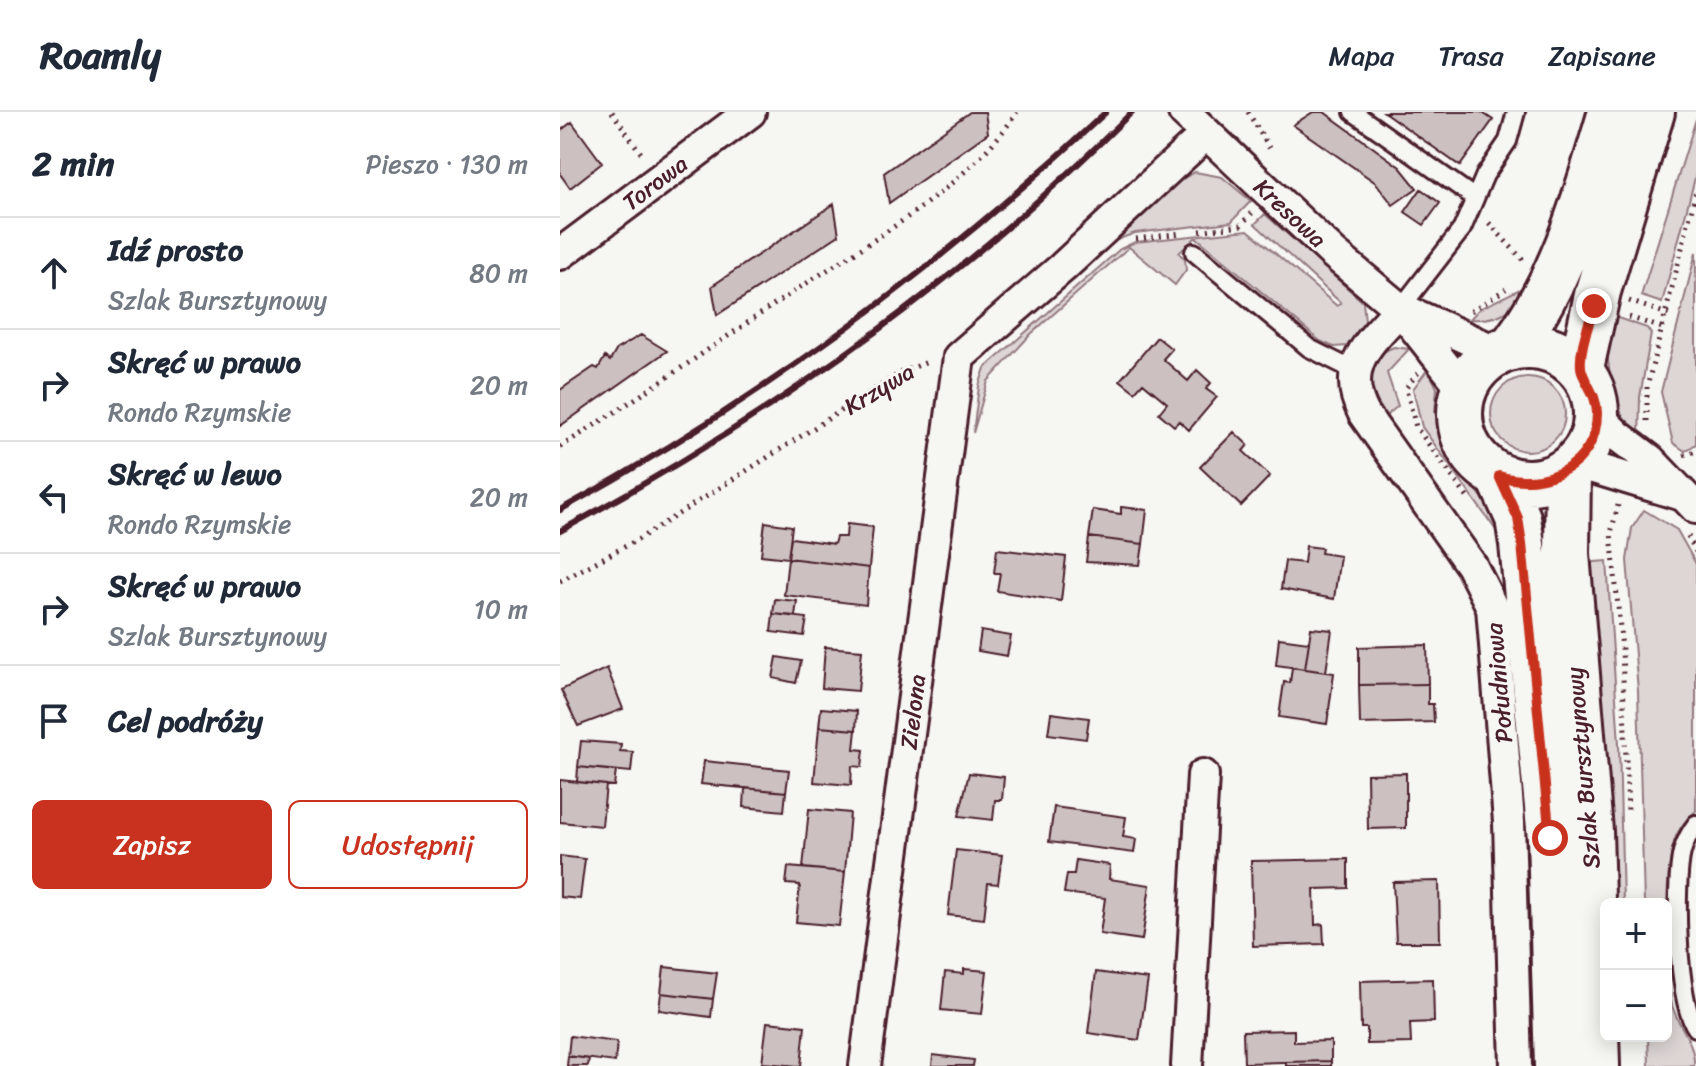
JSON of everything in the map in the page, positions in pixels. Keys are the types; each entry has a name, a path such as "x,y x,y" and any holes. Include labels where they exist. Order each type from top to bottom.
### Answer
{"main road":[{"path":"1505,349 1550,348 1581,368 1595,398 1595,432 1572,466 1534,482 1483,488 1481,464 1469,448 1461,429 1460,409 1464,390 1472,374 1505,349 1549,290 1565,258 1611,112"},
{"path":"1581,368 1598,291 1652,112"},
{"name":"Szlak Bursztynowy","path":"1572,466 1566,546 1590,831 1597,1066"},
{"name":"Szlak Bursztynowy","path":"1483,488 1518,518 1522,544 1547,782 1557,1066"}],"street":[{"name":"Torowa","path":"560,254 750,112"},
{"name":"Kresowa","path":"1184,112 1333,253 1400,309"},
{"path":"959,357 1063,267 1206,134"},
{"path":"1400,309 1505,349"},
{"path":"1355,371 1369,343 1400,309"},
{"path":"1400,309 1464,390"},
{"name":"Zielona","path":"865,1066 959,357"},
{"name":"Południowa","path":"1355,371 1354,385 1364,414 1471,565 1492,607 1509,822 1516,1066"},
{"path":"1597,415 1692,495"},
{"path":"1572,466 1692,495"},
{"path":"1187,1066 1203,775"}],"lane":[{"path":"1353,112 1475,198"},
{"path":"1400,309 1462,229 1485,175 1508,141 1513,113"},
{"path":"1194,252 1309,348 1355,371"},
{"path":"1696,824 1682,854 1680,876 1682,984 1686,1009 1696,1028"}],"path":[{"path":"612,112 659,179"},
{"path":"560,447 895,224 968,169 995,143 1017,112"},
{"path":"1127,241 1241,225 1285,177 1248,112"},
{"path":"1647,434 1647,387 1696,192"},
{"path":"1475,198 1490,224 1526,264"},
{"path":"1462,320 1482,301 1516,284"},
{"path":"1619,298 1673,316"},
{"path":"1620,314 1662,328"},
{"name":"Krzywa","path":"560,581 639,539 902,372 937,359 959,357"},
{"path":"1426,363 1406,388 1416,427 1483,488"},
{"path":"1622,490 1611,533 1622,649 1628,816"}],"shaded area":[{"path":"1696,119 1696,174 1662,303 1641,296"},
{"path":"1195,172 1222,177 1251,201 1231,222 1135,233 1109,243 1182,179"},
{"path":"1265,214 1363,302 1365,321 1347,346 1334,347 1320,341 1196,237 1179,253 1185,259 1186,270 1175,285 1129,247 1031,334 988,381 973,433 979,386 985,368 1120,249 1135,242 1248,230 1337,306 1341,303 1255,224"},
{"path":"1696,252 1696,444 1685,451 1673,443 1661,392"},
{"path":"1522,288 1531,290 1512,308 1497,316 1470,319 1479,309"},
{"path":"1609,315 1647,328 1651,334 1640,397 1639,440 1629,428 1611,381 1607,347"},
{"path":"1394,347 1409,349 1387,373 1398,406 1386,416 1375,397 1371,368 1382,353"},
{"path":"1428,369 1437,388 1435,412 1444,449 1496,515 1503,540 1422,427 1413,389"},
{"path":"1528,377 1542,380 1554,388 1562,400 1565,414 1562,428 1554,440 1542,448 1528,451 1514,448 1502,440 1494,428 1491,414 1494,400 1502,388 1514,380"},
{"path":"1644,510 1677,530 1696,564 1696,811 1676,836 1670,861 1667,898 1644,898 1638,691 1627,560 1632,528"},
{"path":"1607,561 1619,744 1623,898 1609,898 1581,563"},
{"path":"1672,1005 1690,1042 1694,1066 1649,1066 1648,1042 1672,1042"}],"building":[{"path":"970,112 985,112 988,133 889,203 884,173"},
{"path":"1313,112 1324,112 1400,167 1417,188 1393,205 1376,183 1293,125"},
{"path":"1384,112 1481,112 1493,120 1460,166"},
{"path":"572,122 602,163 570,188 560,174 560,131"},
{"path":"1421,189 1440,203 1424,225 1405,212"},
{"path":"834,204 839,235 717,315 712,286"},
{"path":"641,335 667,351 560,426 560,390 594,367 598,369 605,357 610,361 617,349"},
{"path":"1157,337 1172,349 1163,359 1188,381 1197,370 1211,383 1206,389 1217,397 1189,430 1179,421 1174,426 1159,413 1167,403 1143,383 1135,392 1120,380"},
{"path":"1234,432 1248,445 1243,451 1270,476 1241,506 1200,467"},
{"path":"1121,507 1147,510 1143,544 1089,537 1093,510 1121,514"},
{"path":"765,522 792,526 788,558 761,555"},
{"path":"847,524 873,527 869,568 788,558 791,538 834,544 836,537 846,537"},
{"path":"1089,537 1143,544 1140,565 1086,562"},
{"path":"1306,546 1322,548 1321,553 1340,556 1334,599 1281,589 1285,561 1304,563"},
{"path":"997,549 1066,557 1061,601 997,591 1000,573 994,573"},
{"path":"788,558 869,568 866,605 784,595"},
{"path":"775,599 797,601 795,616 773,614"},
{"path":"773,614 807,618 804,636 771,632"},
{"path":"1311,628 1332,630 1326,672 1305,669"},
{"path":"981,631 1011,636 1007,656 978,651"},
{"path":"1279,638 1309,642 1305,669 1276,665"},
{"path":"1427,645 1428,684 1359,685 1359,647"},
{"path":"825,647 862,650 858,691 822,688"},
{"path":"777,657 801,661 796,683 773,678"},
{"path":"1292,667 1334,673 1327,724 1279,717 1284,682 1290,683"},
{"path":"607,668 623,709 578,726 561,690"},
{"path":"1428,684 1428,704 1433,704 1434,722 1360,724 1359,685"},
{"path":"821,708 857,711 856,730 819,727"},
{"path":"1051,713 1089,718 1086,739 1048,734"},
{"path":"819,727 856,730 854,749 864,750 862,767 852,766 851,785 814,782"},
{"path":"581,741 621,744 620,751 633,752 631,772 578,767"},
{"path":"704,761 789,770 786,792 701,784"},
{"path":"578,767 616,771 614,786 577,782"},
{"path":"969,773 1004,777 1002,800 995,800 993,820 959,816"},
{"path":"1406,773 1406,828 1368,829 1367,774"},
{"path":"560,780 606,785 602,826 560,822"},
{"path":"745,788 786,792 784,811 744,807"},
{"path":"1054,807 1126,817 1123,837 1136,839 1134,853 1049,842"},
{"path":"809,809 850,813 845,872 803,868"},
{"path":"956,850 1002,855 998,884 988,883 984,919 948,915"},
{"path":"560,856 585,859 580,899 560,897"},
{"path":"1348,859 1348,888 1314,889 1315,925 1323,924 1324,944 1253,946 1251,861"},
{"path":"1076,860 1110,865 1109,879 1150,885 1142,940 1100,934 1105,898 1064,893 1067,874 1074,874"},
{"path":"788,867 845,872 839,926 796,922 800,885 786,884"},
{"path":"1439,881 1440,942 1396,942 1393,882"},
{"path":"664,967 717,973 713,999 661,993"},
{"path":"964,969 987,971 982,1014 941,1010 945,972 964,974"},
{"path":"1096,972 1148,979 1139,1040 1088,1033"},
{"path":"1433,979 1434,1022 1410,1023 1411,1043 1367,1044 1367,1028 1361,1028 1360,981"},
{"path":"661,993 713,999 711,1017 659,1010"},
{"path":"767,1022 805,1026 801,1066 762,1063"},
{"path":"1294,1030 1294,1042 1331,1041 1331,1061 1244,1063 1243,1031"},
{"path":"570,1036 617,1042 615,1062 568,1056"},
{"path":"933,1055 974,1060 973,1066 932,1066"},
{"path":"568,1056 589,1059 588,1066 567,1066"},
{"path":"1331,1061 1331,1066 1286,1066 1286,1062"}],"railway":[{"path":"560,510 707,423 845,329 978,225 1106,112"},
{"path":"560,531 714,441 861,342 1001,232 1068,174 1132,112"}],"route":[{"path":"1550,838 1522,544 1518,518 1499,476 1515,481 1552,479 1577,463 1587,449 1595,432 1597,415 1590,382 1581,368 1594,306"}]}
